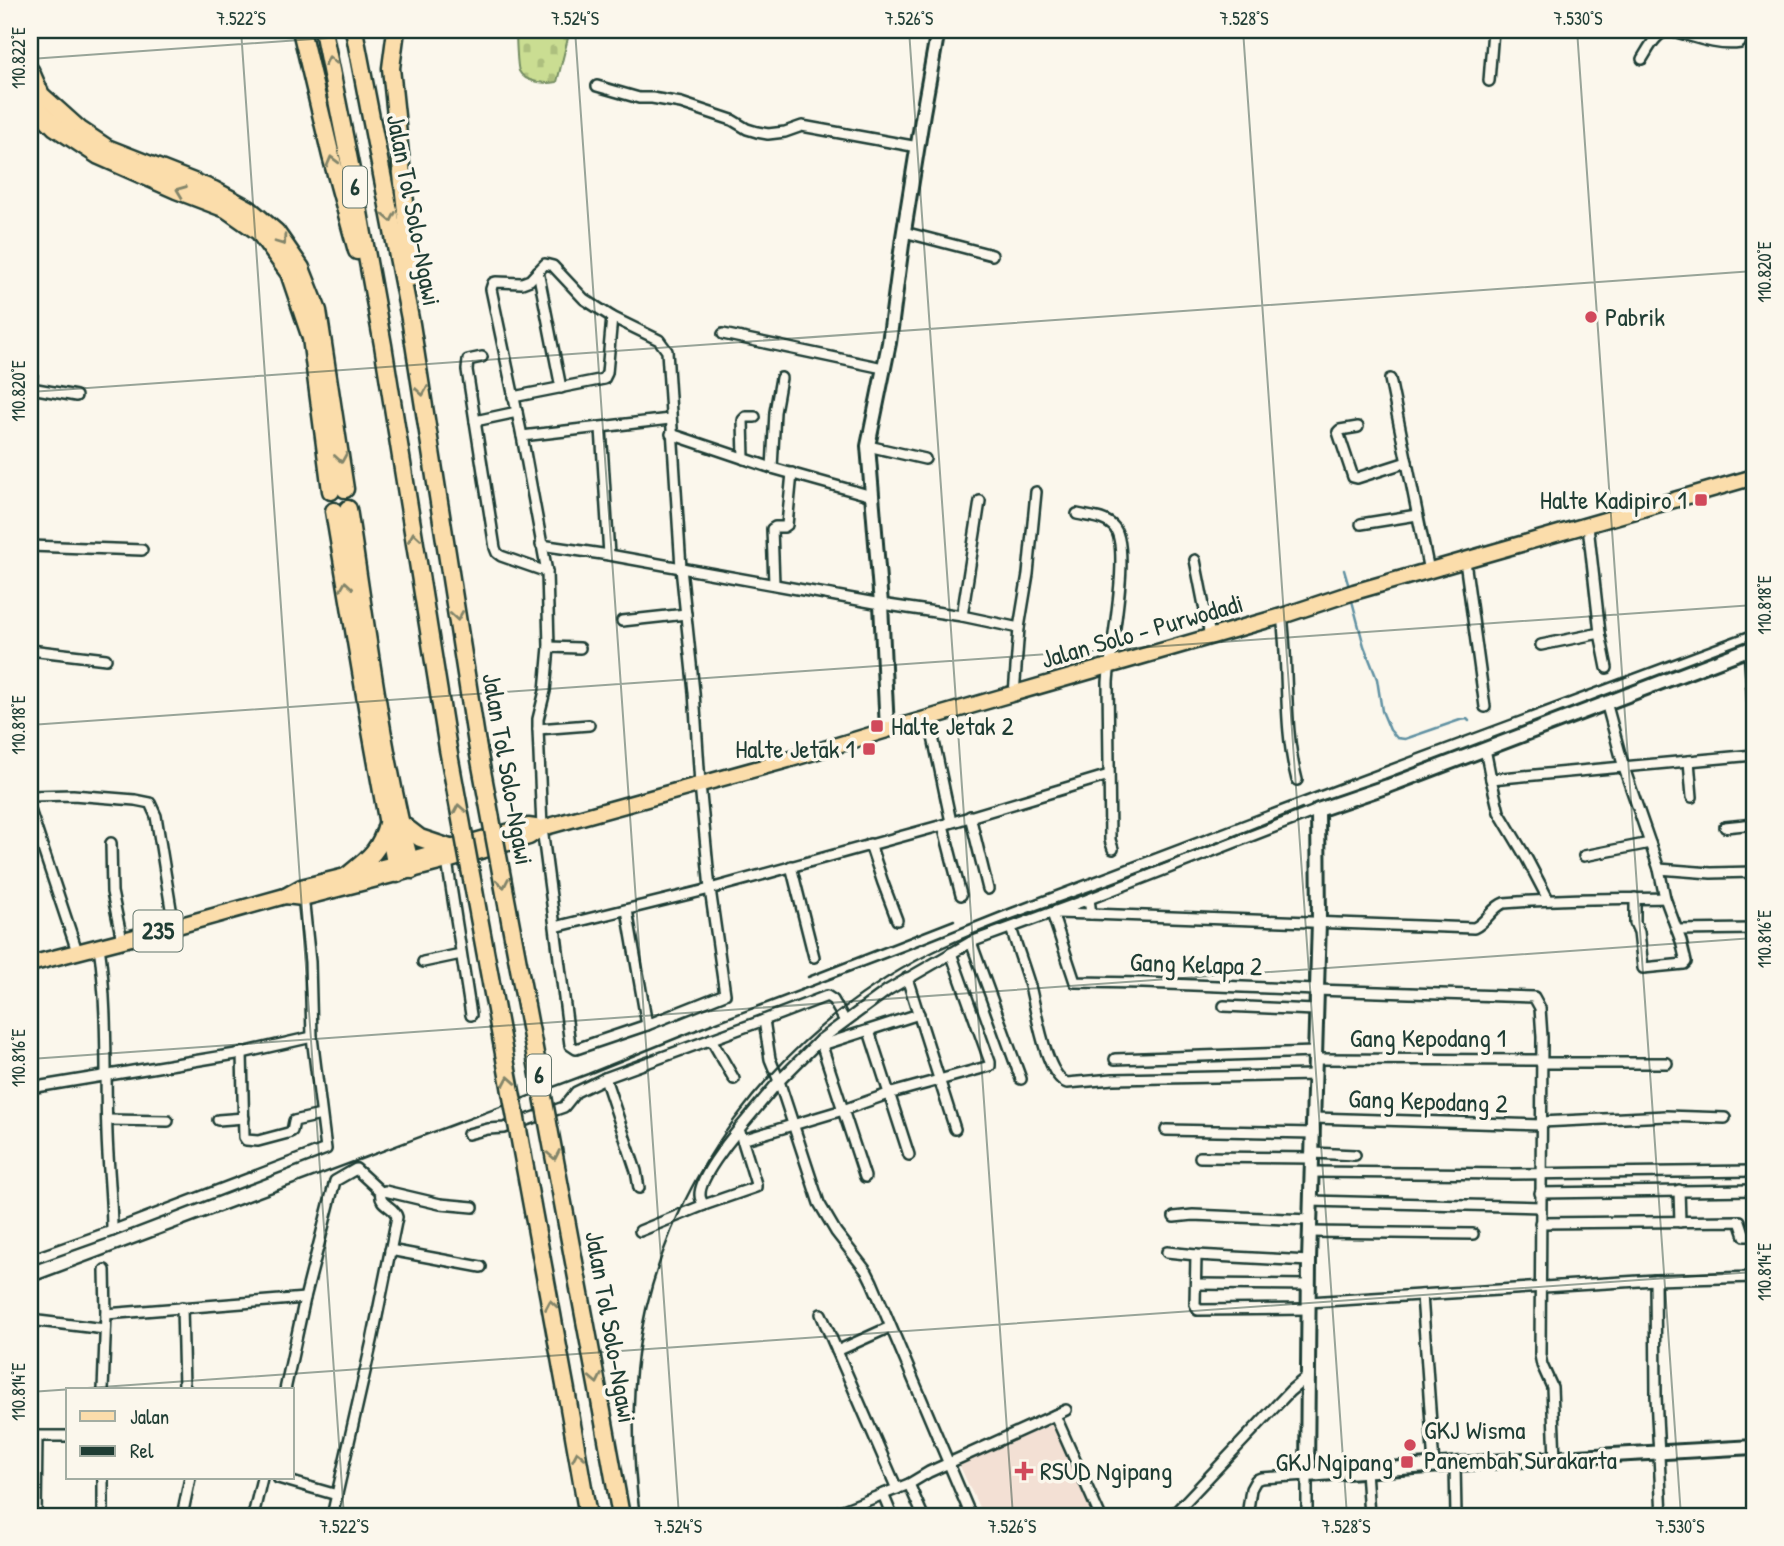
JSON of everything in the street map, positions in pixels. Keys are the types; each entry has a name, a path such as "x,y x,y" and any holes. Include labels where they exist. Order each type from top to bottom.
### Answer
{"highway":[{"path":"301,30 331,156 383,345"},
{"name":"Jalan Tol Solo–Ngawi","path":"323,30 383,345 448,749 588,1516"},
{"name":"Jalan Tol Solo–Ngawi","path":"354,30 411,324 477,744 621,1516"},
{"path":"396,30 391,68 409,241 411,324"},
{"path":"30,71 41,95 80,130 107,148 214,190 249,209 276,232 301,268 318,311 338,490 311,338 289,272 259,232 226,209 99,156 55,127 30,97"},
{"path":"341,510 381,725 393,822 403,867"},
{"path":"393,822 449,855"},
{"path":"337,882 369,858 393,822"}],"main road":[{"name":"Jalan Solo - Purwodadi","path":"30,964 449,855 528,826 542,828 788,760 1282,616 1429,570 1754,477"}],"street":[{"path":"887,730 881,604 868,446 894,315 904,232 938,30"},
{"path":"1489,80 1493,30"},
{"path":"1642,59 1659,34 1665,30 1737,45 1743,30"},
{"path":"597,86 639,97 681,103 714,113 757,132 785,132 802,126 918,147"},
{"path":"904,232 992,255"},
{"path":"545,264 553,266 584,299 612,317 659,340 667,351 681,568 700,784 710,889 725,994 576,1049 570,1045 542,828 538,719 545,691 550,647 547,572 492,286 496,282 522,283 530,280 545,264"},
{"path":"538,271 561,388"},
{"path":"30,344 32,316"},
{"path":"513,397 604,379 607,376 612,317"},
{"path":"723,334 883,368"},
{"path":"482,357 468,360 466,364 497,553 547,572"},
{"path":"30,358 30,400"},
{"path":"772,468 775,412 781,378"},
{"path":"1390,379 1429,570"},
{"path":"31,388 76,396"},
{"path":"475,421 517,412"},
{"path":"744,459 743,419 755,417"},
{"path":"522,436 670,419"},
{"path":"1358,427 1340,430 1338,433 1353,477 1407,462"},
{"path":"601,428 609,555"},
{"path":"671,434 772,468 872,496"},
{"path":"868,446 925,460"},
{"path":"774,584 772,529 787,525 792,473"},
{"path":"1014,694 1019,628 1028,574 1036,492"},
{"path":"962,616 980,501"},
{"path":"1077,514 1102,519 1116,528 1120,536 1118,604 1108,666 1112,849"},
{"path":"1361,524 1417,515"},
{"path":"1588,526 1600,633 1607,668"},
{"path":"541,545 1019,628"},
{"path":"30,546 142,550"},
{"path":"1195,560 1210,636"},
{"path":"1465,561 1485,706"},
{"path":"622,621 686,614"},
{"path":"1282,616 1290,729 1297,780"},
{"path":"1541,645 1600,633"},
{"path":"550,647 580,648"},
{"path":"704,1206 700,1198 701,1188 723,1147 779,1081 845,1021 907,978 971,942 1751,648 1754,717"},
{"path":"30,650 106,659"},
{"path":"1606,702 1624,768 1659,869 1665,898 1686,962 1643,968 1639,932 1635,923 1635,898"},
{"path":"929,718 961,895"},
{"path":"538,729 589,725"},
{"path":"1485,748 1499,813 1548,899"},
{"path":"1491,779 1754,755"},
{"path":"1689,761 1692,797"},
{"path":"555,928 947,824 1109,775"},
{"path":"30,796 73,795 150,803 156,816 174,928"},
{"path":"30,810 77,951"},
{"path":"1307,1516 1309,1261 1319,921 1318,810"},
{"path":"970,816 988,889"},
{"path":"1725,827 1754,824"},
{"path":"111,843 112,892 122,940"},
{"path":"1584,856 1650,843"},
{"path":"870,844 897,920"},
{"path":"449,855 471,1015"},
{"path":"791,866 814,957"},
{"path":"1659,869 1712,873 1754,872"},
{"path":"30,1260 326,1149 312,1037 310,962 302,892"},
{"path":"1052,913 1474,928 1504,903 1548,899 1665,898"},
{"path":"1088,899 1091,914"},
{"path":"627,910 647,1025"},
{"name":"Gang Kelapa 2","path":"1052,913 1075,982 1534,997 1540,1008 1541,1062"},
{"path":"1011,928 1030,986 1046,1049 1062,1081 1067,1083 1113,1079 1315,1075"},
{"path":"1677,930 1754,929"},
{"path":"971,942 1021,1079"},
{"path":"99,946 107,1074 112,1231"},
{"path":"742,1140 888,1094 988,1067 990,1065 951,953"},
{"path":"423,962 461,954"},
{"path":"907,978 955,1129"},
{"path":"468,1135 504,1128 564,1107 576,1092 605,1078 827,996 833,1000 845,1021"},
{"path":"1224,1006 1315,1010"},
{"path":"821,1042 869,1031 919,1014"},
{"path":"764,1020 770,1059 819,1203 842,1241 867,1272 971,1516"},
{"path":"869,1031 909,1155"},
{"path":"30,1088 242,1053 312,1037"},
{"path":"711,1039 734,1079"},
{"path":"821,1042 865,1177"},
{"path":"242,1053 246,1140 288,1133 292,1131 294,1121 321,1115"},
{"name":"Gang Kepodang 1","path":"1115,1059 1315,1055 1667,1063"},
{"path":"1541,1062 1540,1355 1552,1387 1555,1459"},
{"path":"605,1078 636,1171 639,1188"},
{"name":"Gang Kepodang 2","path":"1314,1118 1541,1124 1666,1116 1725,1118"},
{"path":"218,1120 243,1118"},
{"path":"107,1121 168,1121"},
{"path":"640,1231 756,1187 739,1129"},
{"path":"1166,1130 1314,1133"},
{"path":"1200,1157 1355,1156"},
{"path":"285,1388 335,1181 356,1169 381,1192 473,1208"},
{"path":"1312,1172 1754,1171"},
{"path":"1540,1192 1754,1189"},
{"path":"1679,1191 1680,1222"},
{"path":"332,1516 397,1215 382,1202 381,1192"},
{"path":"1311,1201 1540,1207"},
{"path":"1174,1217 1193,1215 1310,1226 1473,1234"},
{"path":"1540,1223 1740,1221 1745,1236 1754,1236"},
{"path":"390,1250 481,1267"},
{"path":"1167,1252 1309,1261"},
{"path":"1196,1255 1195,1307 1201,1311 1655,1280 1754,1277"},
{"path":"103,1388 105,1270"},
{"path":"1655,1280 1658,1453 1662,1516"},
{"path":"1196,1284 1309,1285"},
{"path":"1422,1295 1434,1465"},
{"path":"106,1314 305,1298"},
{"path":"182,1307 185,1388"},
{"path":"821,1314 897,1489"},
{"path":"30,1320 105,1329"},
{"path":"837,1351 890,1328"},
{"path":"1172,1516 1290,1391 1308,1376"},
{"path":"828,1516 909,1484 929,1472 1066,1410"},
{"path":"1055,1415 1100,1516"},
{"path":"36,1516 34,1436 66,1436"},
{"path":"1247,1516 1251,1489 1256,1480 1261,1478 1434,1465 1754,1447"},
{"path":"1455,1464 1456,1516"},
{"path":"1366,1471 1369,1516"},
{"path":"103,1480 103,1516"},
{"path":"181,1516 190,1480"},
{"path":"253,1516 262,1480"},
{"path":"285,1480 337,1495"},
{"path":"909,1484 923,1516"},
{"path":"883,1494 892,1516"}],"shaded area":[{"name":"RSUD Ngipang","path":"1060,1424 1074,1445 1108,1516 983,1516 959,1464 1051,1425"}],"green space":[{"path":"516,30 570,30 557,82 536,82 522,75 518,64"}],"waterway":[{"path":"1344,570 1349,587"},
{"path":"1351,597 1364,646 1377,679 1382,711 1390,730 1397,738 1405,739 1460,720 1469,721"},
{"path":"1481,755 1485,769"}],"railway":[{"path":"30,1283 588,1074 1011,908 1754,629"},
{"path":"640,1516 634,1456 634,1395 638,1354 651,1291 671,1231 700,1173 735,1119 776,1070 822,1025 874,986 929,954 987,929 1248,831 1302,808"},
{"path":"808,977 954,920"}],"place":[{"name":"Pabrik","path":"1591,317"},
{"name":"Halte Kadipiro 1","path":"1701,500"},
{"name":"Halte Jetak 2","path":"877,726"},
{"name":"Halte Jetak 1","path":"869,749"},
{"name":"GKJ Wisma Panembah Surakarta","path":"1410,1445"},
{"name":"GKJ Ngipang","path":"1407,1462"},
{"name":"RSUD Ngipang","path":"1024,1471"}]}
